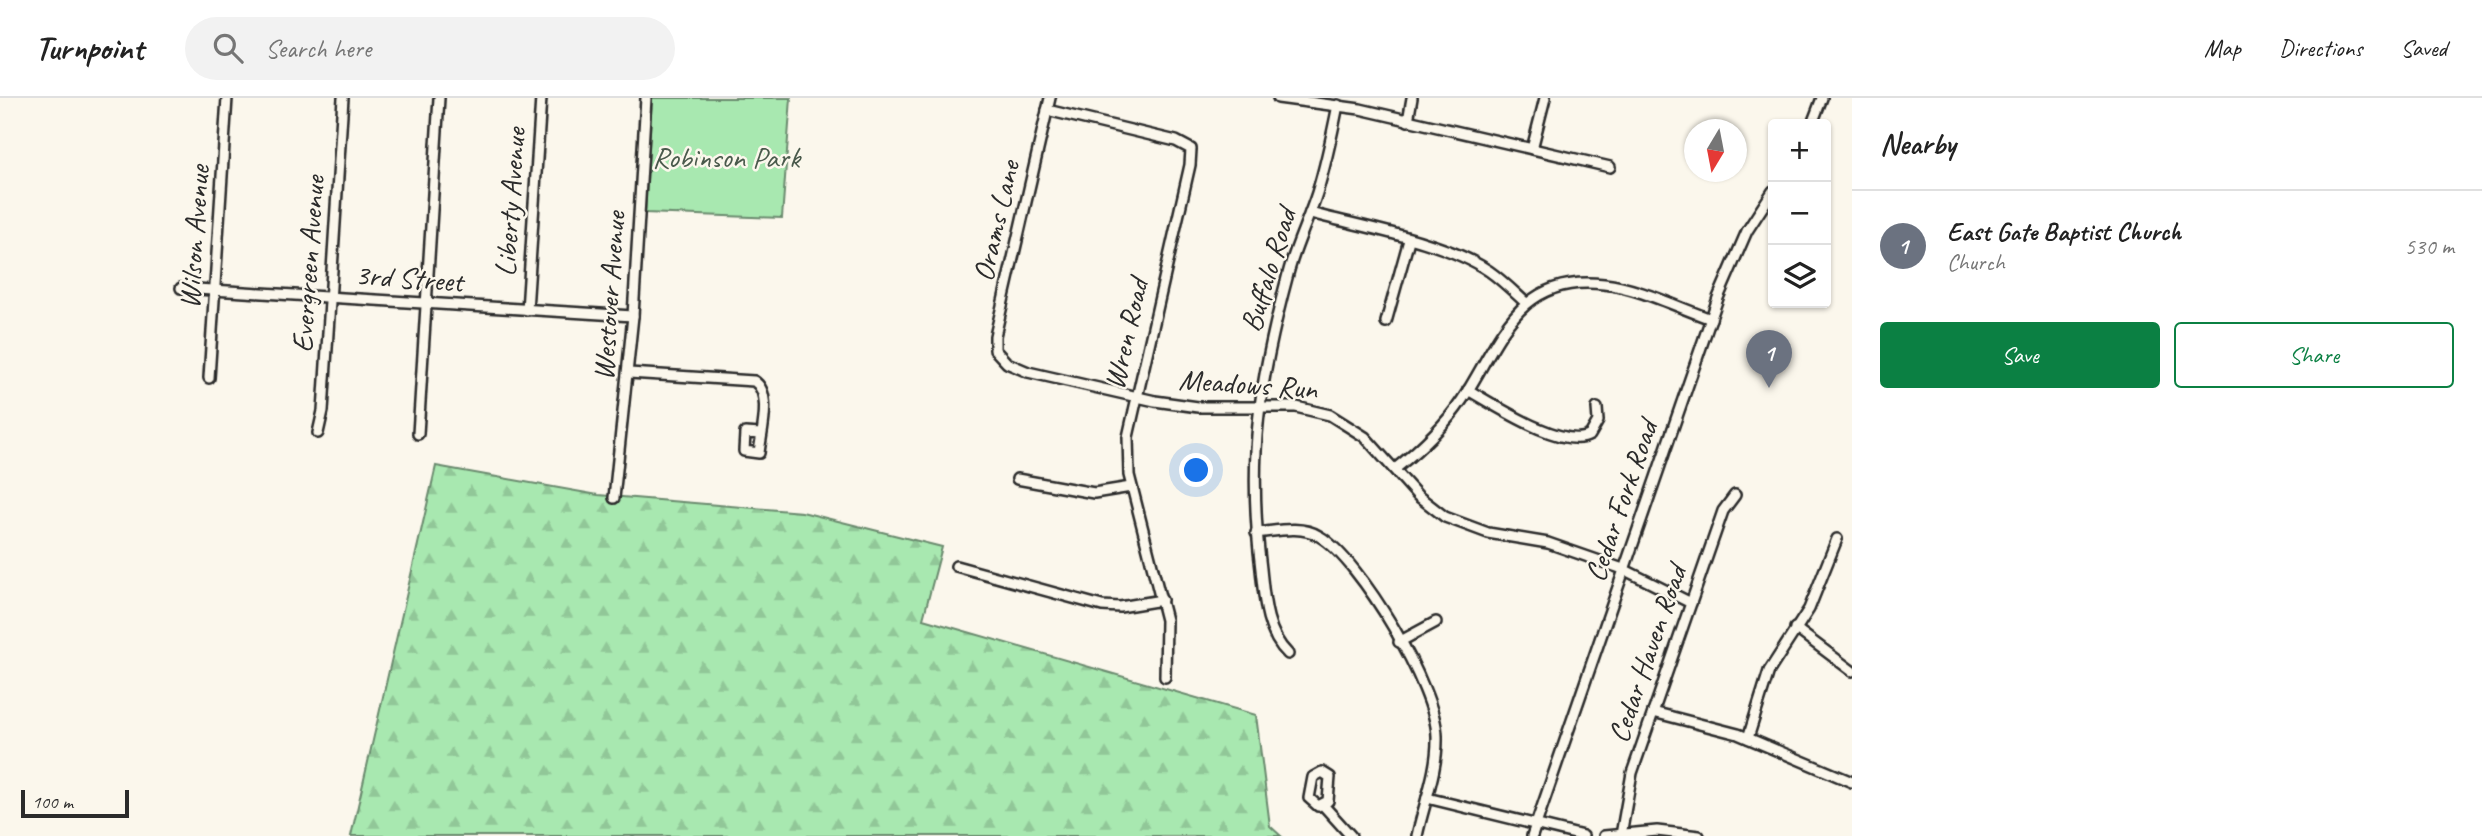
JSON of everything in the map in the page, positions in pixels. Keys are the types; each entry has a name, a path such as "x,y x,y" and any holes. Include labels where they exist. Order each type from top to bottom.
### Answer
{"street":[{"name":"Wilson Avenue","path":"209,379 227,98"},
{"name":"Evergreen Avenue","path":"318,433 323,411 344,98"},
{"path":"418,434 439,98"},
{"name":"Liberty Avenue","path":"527,310 541,98"},
{"name":"Westover Avenue","path":"614,498 634,316 646,98"},
{"name":"Orams Lane","path":"998,355 995,336 1050,98"},
{"path":"1278,98 1338,105 1610,167"},
{"path":"1408,121 1412,98"},
{"path":"1532,149 1545,98"},
{"path":"1814,119 1821,99"},
{"name":"Buffalo Road","path":"1288,654 1278,644 1266,607 1256,533 1253,472 1258,406 1289,272 1326,162 1338,105"},
{"name":"Wren Road","path":"1047,110 1176,141 1191,149 1191,164 1128,437 1131,487 1162,600 1167,632 1165,677"},
{"name":"Cedar Fork Road","path":"1532,836 1711,319 1747,231 1768,199"},
{"path":"1310,213 1471,260 1489,270 1526,303"},
{"path":"1386,322 1409,240"},
{"path":"1395,469 1438,431 1468,390 1502,329 1526,303 1566,285 1597,283 1711,319"},
{"name":"3rd Street","path":"181,288 634,316"},
{"name":"Meadows Run","path":"998,355 1007,363 1037,375 1136,397 1198,407 1307,408 1337,418 1365,437 1418,496 1445,517 1463,526 1548,543 1623,569 1691,603"},
{"path":"629,373 754,381 761,385 765,394 761,434"},
{"path":"1468,390 1540,428 1574,439 1590,435 1598,421 1597,408"},
{"path":"1017,480 1094,494 1131,487"},
{"name":"Cedar Haven Road","path":"1622,835 1632,773 1723,511 1735,495"},
{"path":"1256,533 1303,530 1329,543 1369,590 1431,702 1436,725 1437,752 1417,836"},
{"path":"1748,738 1769,671 1809,609 1837,539"},
{"path":"956,565 1102,606 1120,607 1162,600"},
{"path":"1399,642 1436,622"},
{"path":"1795,628 1852,671"},
{"path":"1653,712 1748,738 1852,782"},
{"path":"1426,798 1583,836"},
{"path":"1323,805 1351,836"},
{"path":"1604,836 1657,831 1699,836"}],"green space":[{"name":"Robinson Park","path":"652,98 791,98 782,218 645,213"},
{"path":"436,466 598,495 802,512 942,547 923,619 1256,715 1270,826 1281,836 351,836"}],"place":[{"name":"East Gate Baptist Church","path":"1769,388"}]}
